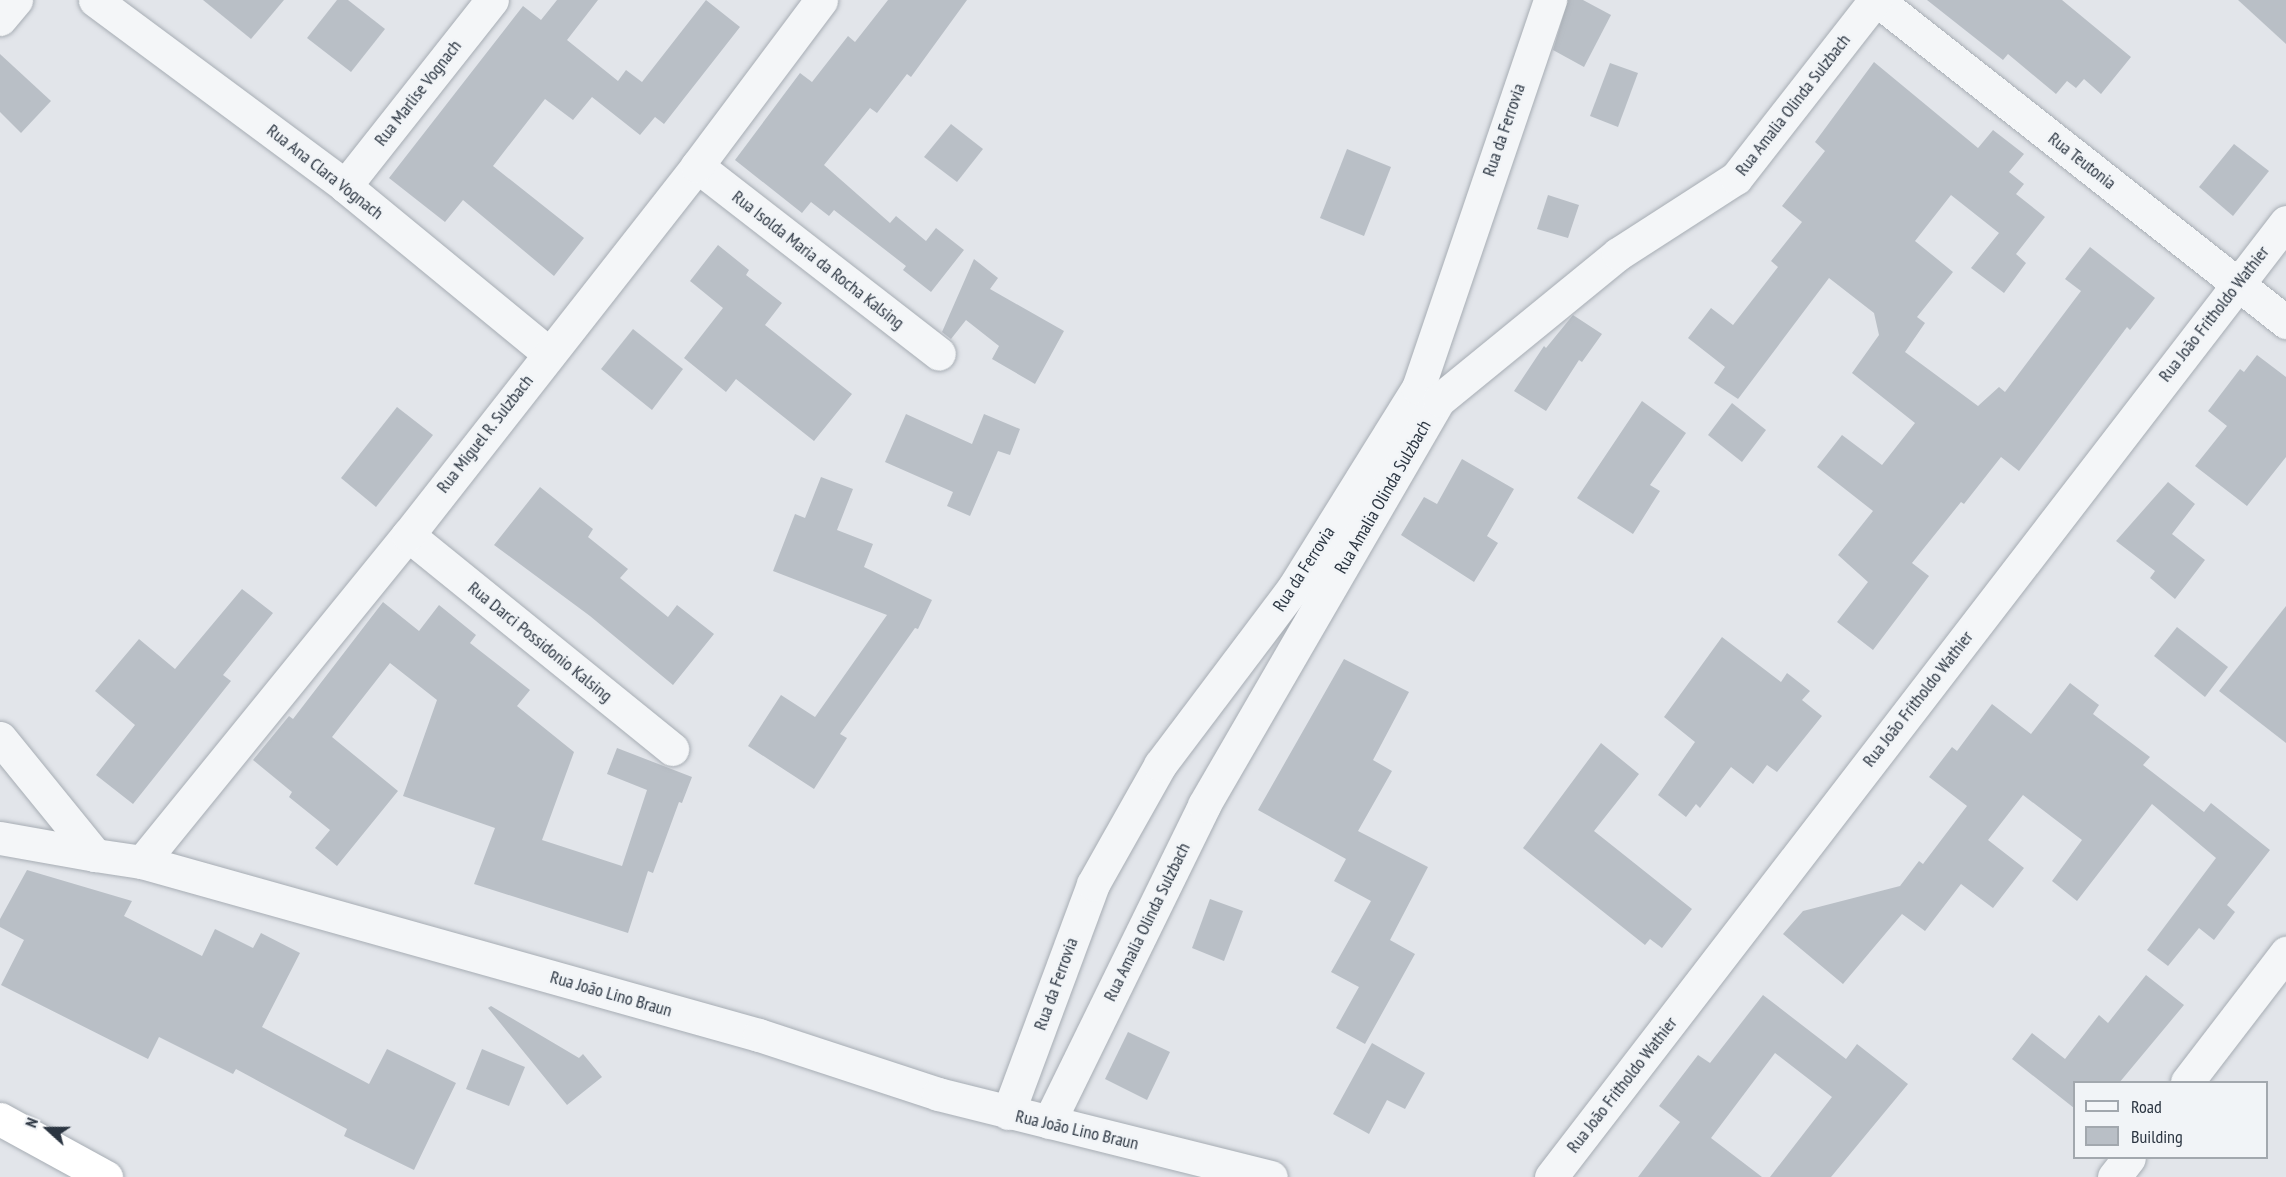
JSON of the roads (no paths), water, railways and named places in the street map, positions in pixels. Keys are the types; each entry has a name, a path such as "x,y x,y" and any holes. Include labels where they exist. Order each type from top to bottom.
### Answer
{"highway":[{"path":"0,1119 106,1177"}],"street":[{"path":"0,19 16,0"},
{"name":"Rua Ana Clara Vognach","path":"95,0 345,186 548,353"},
{"name":"Rua Marlise Vognach","path":"345,186 492,0"},
{"name":"Rua Miguel R. Sulzbach","path":"142,862 408,535 548,353 697,166 821,0"},
{"name":"Rua da Ferrovia","path":"1008,1113 1093,884 1149,785 1294,587 1428,394 1550,0"},
{"name":"Rua Amalia Olinda Sulzbach","path":"1049,1122 1204,806 1428,394 1618,255 1736,178 1876,0"},
{"name":"Rua Teutonia","path":"1876,0 2286,322"},
{"name":"Rua Isolda Maria da Rocha Kalsing","path":"697,166 939,354"},
{"name":"Rua João Fritholdo Wathier","path":"1551,1177 2286,222"},
{"name":"Rua Darci Possidonio Kalsing","path":"408,535 672,749"},
{"path":"0,738 95,855"},
{"name":"Rua João Lino Braun","path":"0,838 142,862 759,1035 1008,1113 1271,1177"},
{"path":"2189,1081 2286,953"},
{"path":"2114,1177 2128,1159"}]}
